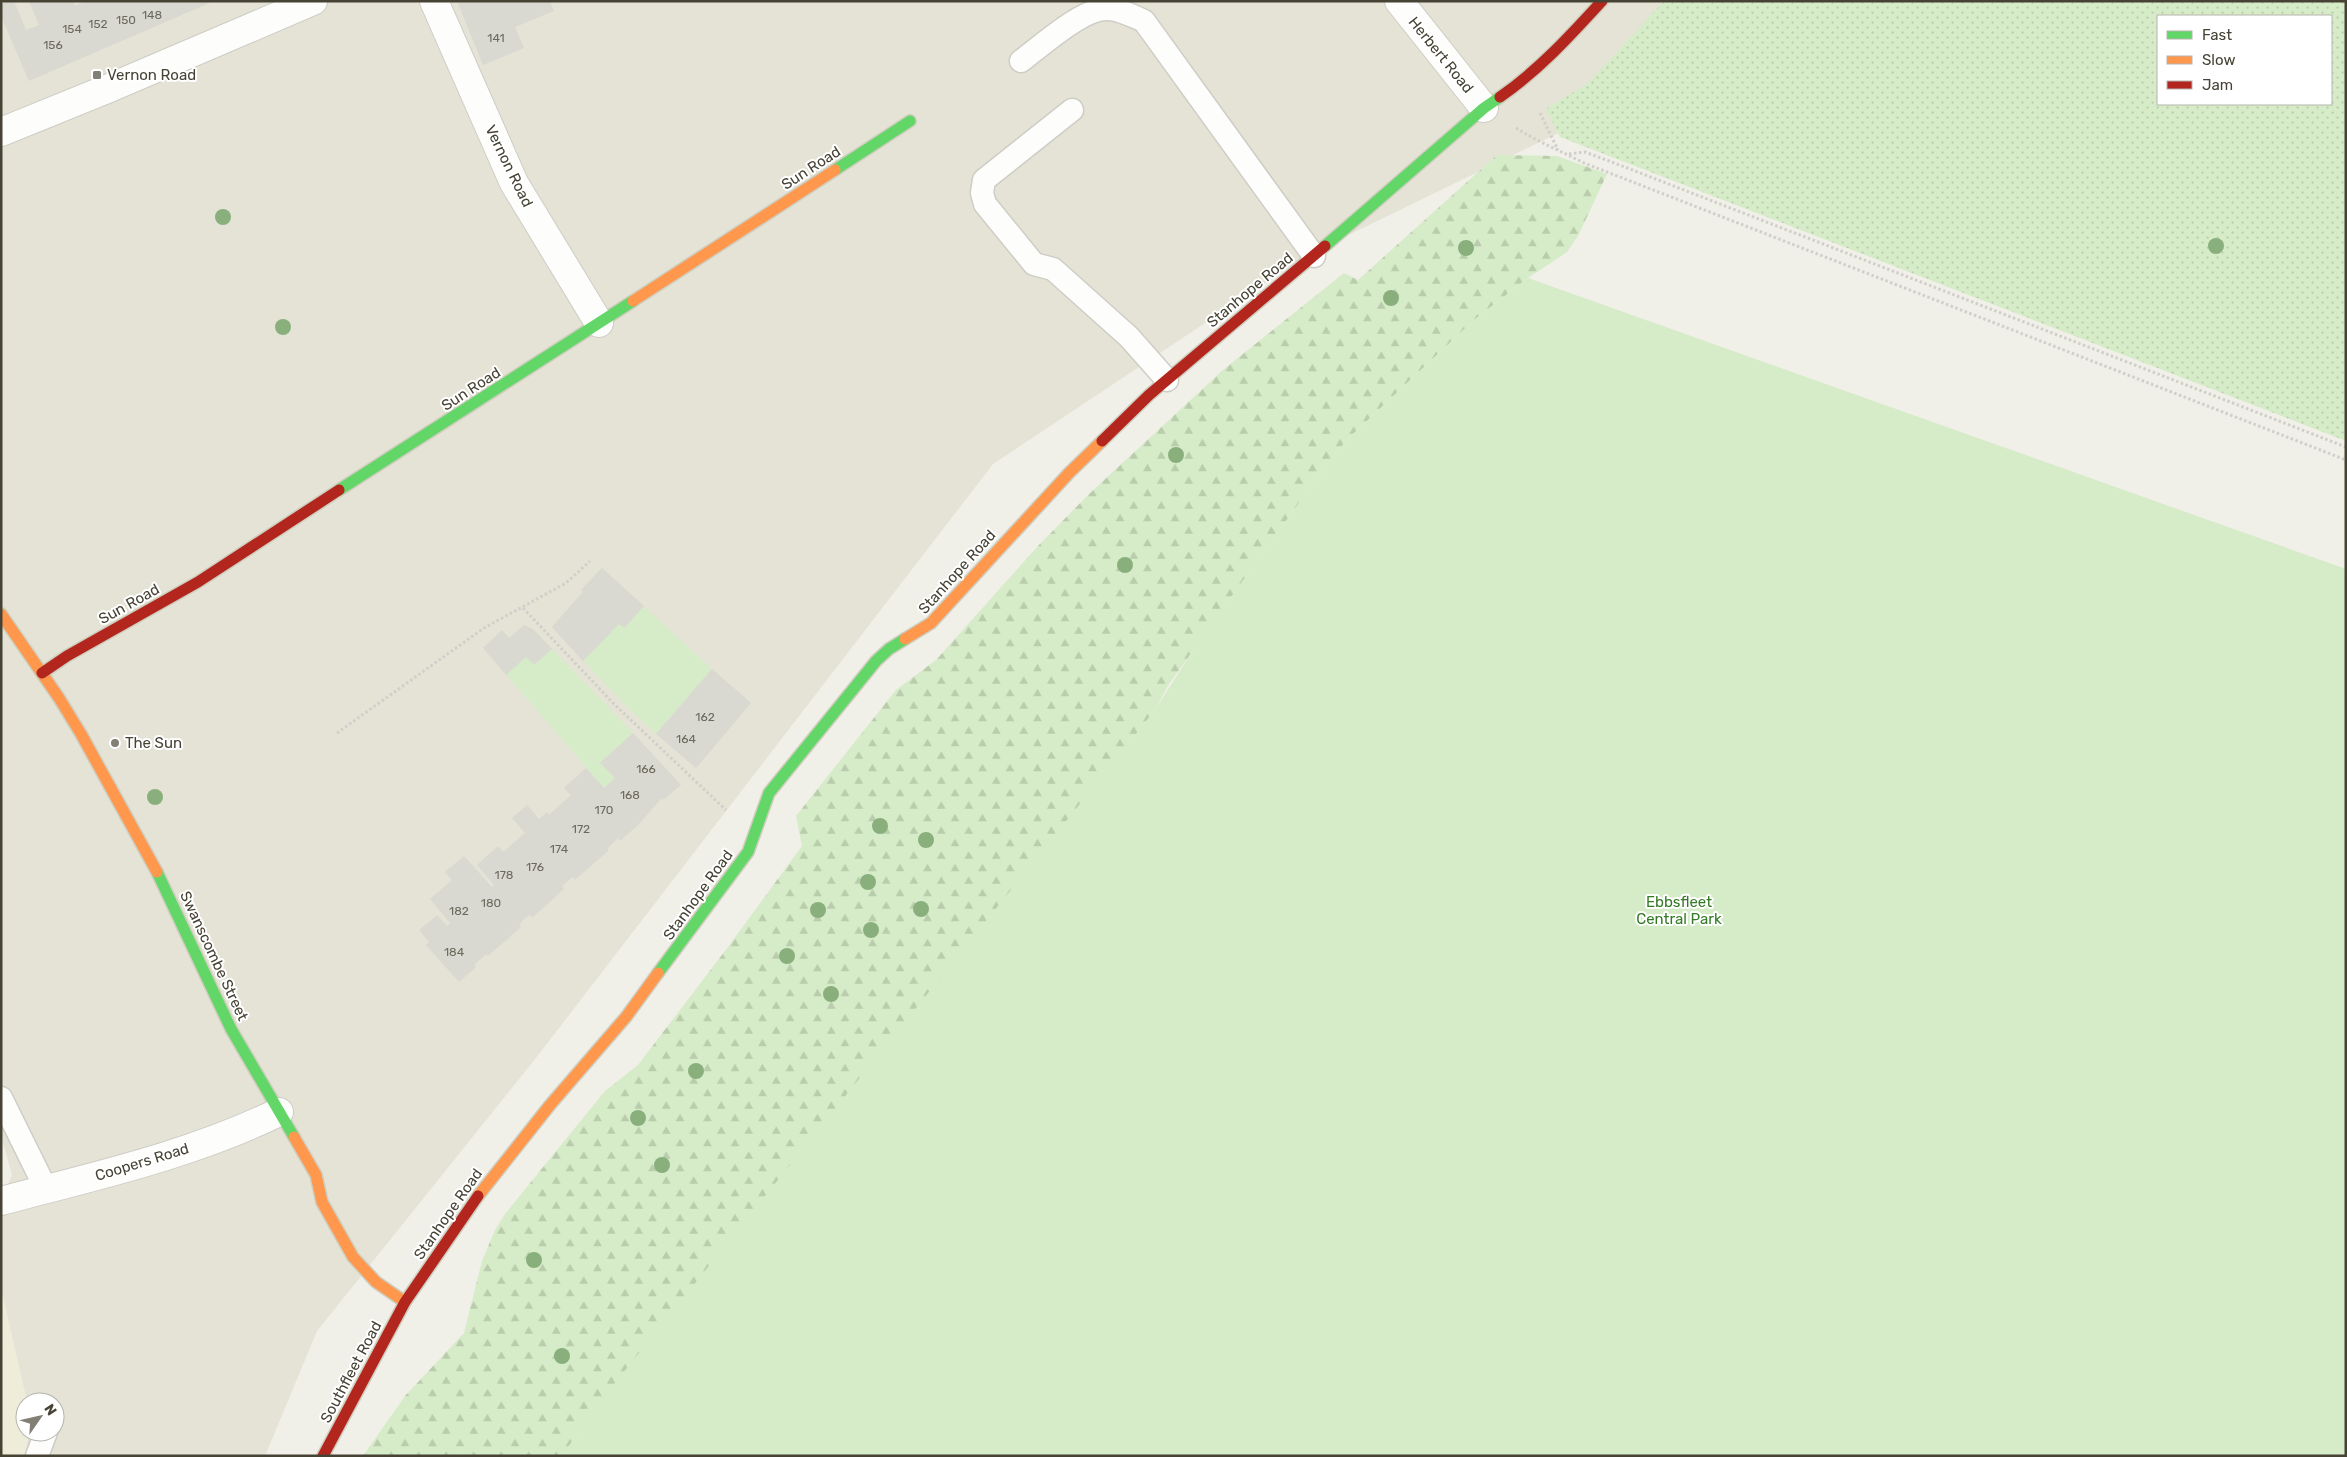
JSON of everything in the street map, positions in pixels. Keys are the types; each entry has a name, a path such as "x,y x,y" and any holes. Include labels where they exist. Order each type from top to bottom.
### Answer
{"main road":[{"name":"Stanhope Road","path":"405,1302 472,1203 501,1165 648,989 748,852 769,794 876,661 889,649 931,623 1069,473 1105,436 1166,380 1314,256 1484,108 1522,82 1555,52 1602,1"},
{"name":"Sun Road","path":"42,673 67,656 198,582 910,121"},
{"name":"Swanscombe Street","path":"1,614 81,734 168,894 231,1030 316,1175 322,1202 354,1257 376,1282 405,1302"},
{"name":"Southfleet Road","path":"323,1456 405,1302"}],"street":[{"path":"1,132 99,93 313,1"},
{"name":"Vernon Road","path":"434,1 514,183 599,323"},
{"name":"Herbert Road","path":"1399,1 1484,108"},
{"name":"Coopers Road","path":"1,1201 134,1166 232,1132 279,1112"}],"lane":[{"path":"1021,61 1085,15 1106,9 1128,14 1144,21 1314,256"},
{"path":"1072,110 984,180 982,193 985,204 1034,264 1053,269 1129,337 1166,380"},
{"path":"1,1098 46,1189"},
{"path":"37,1456 42,1442"}],"path":[{"path":"1522,82 1533,98 1558,150"},
{"path":"1484,108 1537,142 1569,154 1584,163 2346,460"},
{"path":"1569,154 1585,152 1653,177 2346,447"},
{"path":"337,733 473,635 566,583 590,561"},
{"path":"523,608 588,678 649,739 713,800 755,834"}],"shaded area":[{"path":"1,1 1719,1 1616,105 1309,254 993,464 539,1054 317,1331 265,1456 25,1456 27,1442 65,1442 65,1392 25,1392 1,1289 1,1200 12,1175 1,1135"},
{"path":"1,1289 25,1392 15,1392 15,1442 27,1442 25,1456 1,1456"}],"green space":[{"path":"1664,1 2346,1 2346,441 1560,137 1546,109 1588,83"},
{"path":"1497,155 1557,156 1607,174 1578,236 1567,252 1528,278 1474,320 1352,435 1333,456 1169,684 1155,710 1068,821 599,1404 562,1456 363,1456 405,1396 464,1333 482,1261 495,1230 505,1214 605,1091 638,1065 728,947 802,846 796,816 896,690 936,660 1038,546 1089,494 1223,370 1344,273 1358,280"},
{"name":"Ebbsfleet Central Park","path":"1528,278 2346,569 2346,1456 562,1456 598,1404 1155,710 1197,644 1333,456 1352,435 1474,320"},
{"path":"602,568 712,669 656,734 622,702 552,627 583,592 581,590"},
{"path":"524,625 533,629 633,733 600,763 615,778 604,788 483,648 502,630 509,638"}],"building":[{"path":"7,1 14,1 26,30 39,25 29,1 73,1 75,6 85,1 214,1 29,81 1,16 1,4"},
{"path":"457,1 550,1 554,11 515,27 524,48 483,65"},
{"path":"602,568 644,606 624,628 619,624 583,661 552,627 583,592 581,590"},
{"path":"524,625 533,629 552,649 534,665 526,657 506,675 483,648 502,630 509,638"},
{"path":"712,669 751,703 696,768 656,734"},
{"path":"633,733 681,785 663,800 662,798 638,825 620,841 618,838 607,849 609,850 575,880 573,877 562,886 564,889 532,918 530,915 524,919 519,925 521,927 488,956 486,954 474,965 476,967 459,982 426,945 429,942 419,930 437,915 447,926 450,923 430,899 452,880 445,872 464,856 492,887 494,885 477,865 498,846 503,852 525,833 512,818 527,805 539,819 547,812 549,815 571,795 564,788 586,768 604,788 615,778 600,763"}],"traffic: fast":[{"path":"1325,246 1484,108 1500,97"},
{"path":"835,170 910,121"},
{"path":"339,490 633,301"},
{"path":"658,973 748,852 769,793 876,661 889,649 905,639"},
{"path":"157,872 231,1029 294,1137"}],"traffic: slow":[{"path":"633,301 835,170"},
{"path":"905,639 931,623 1069,473 1102,441"},
{"path":"1,614 59,698 81,734 157,872"},
{"path":"478,1196 550,1105 626,1017 658,973"},
{"path":"294,1137 316,1175 322,1202 353,1257 376,1282 405,1302"}],"traffic: jam":[{"path":"1500,97 1541,64 1602,1"},
{"path":"1102,441 1149,395 1325,246"},
{"path":"42,673 67,656 198,582 339,490"},
{"path":"323,1456 405,1302 478,1196"}],"place":[{"name":"Vernon Road","path":"97,75"},
{"name":"The Sun","path":"115,743"}]}
